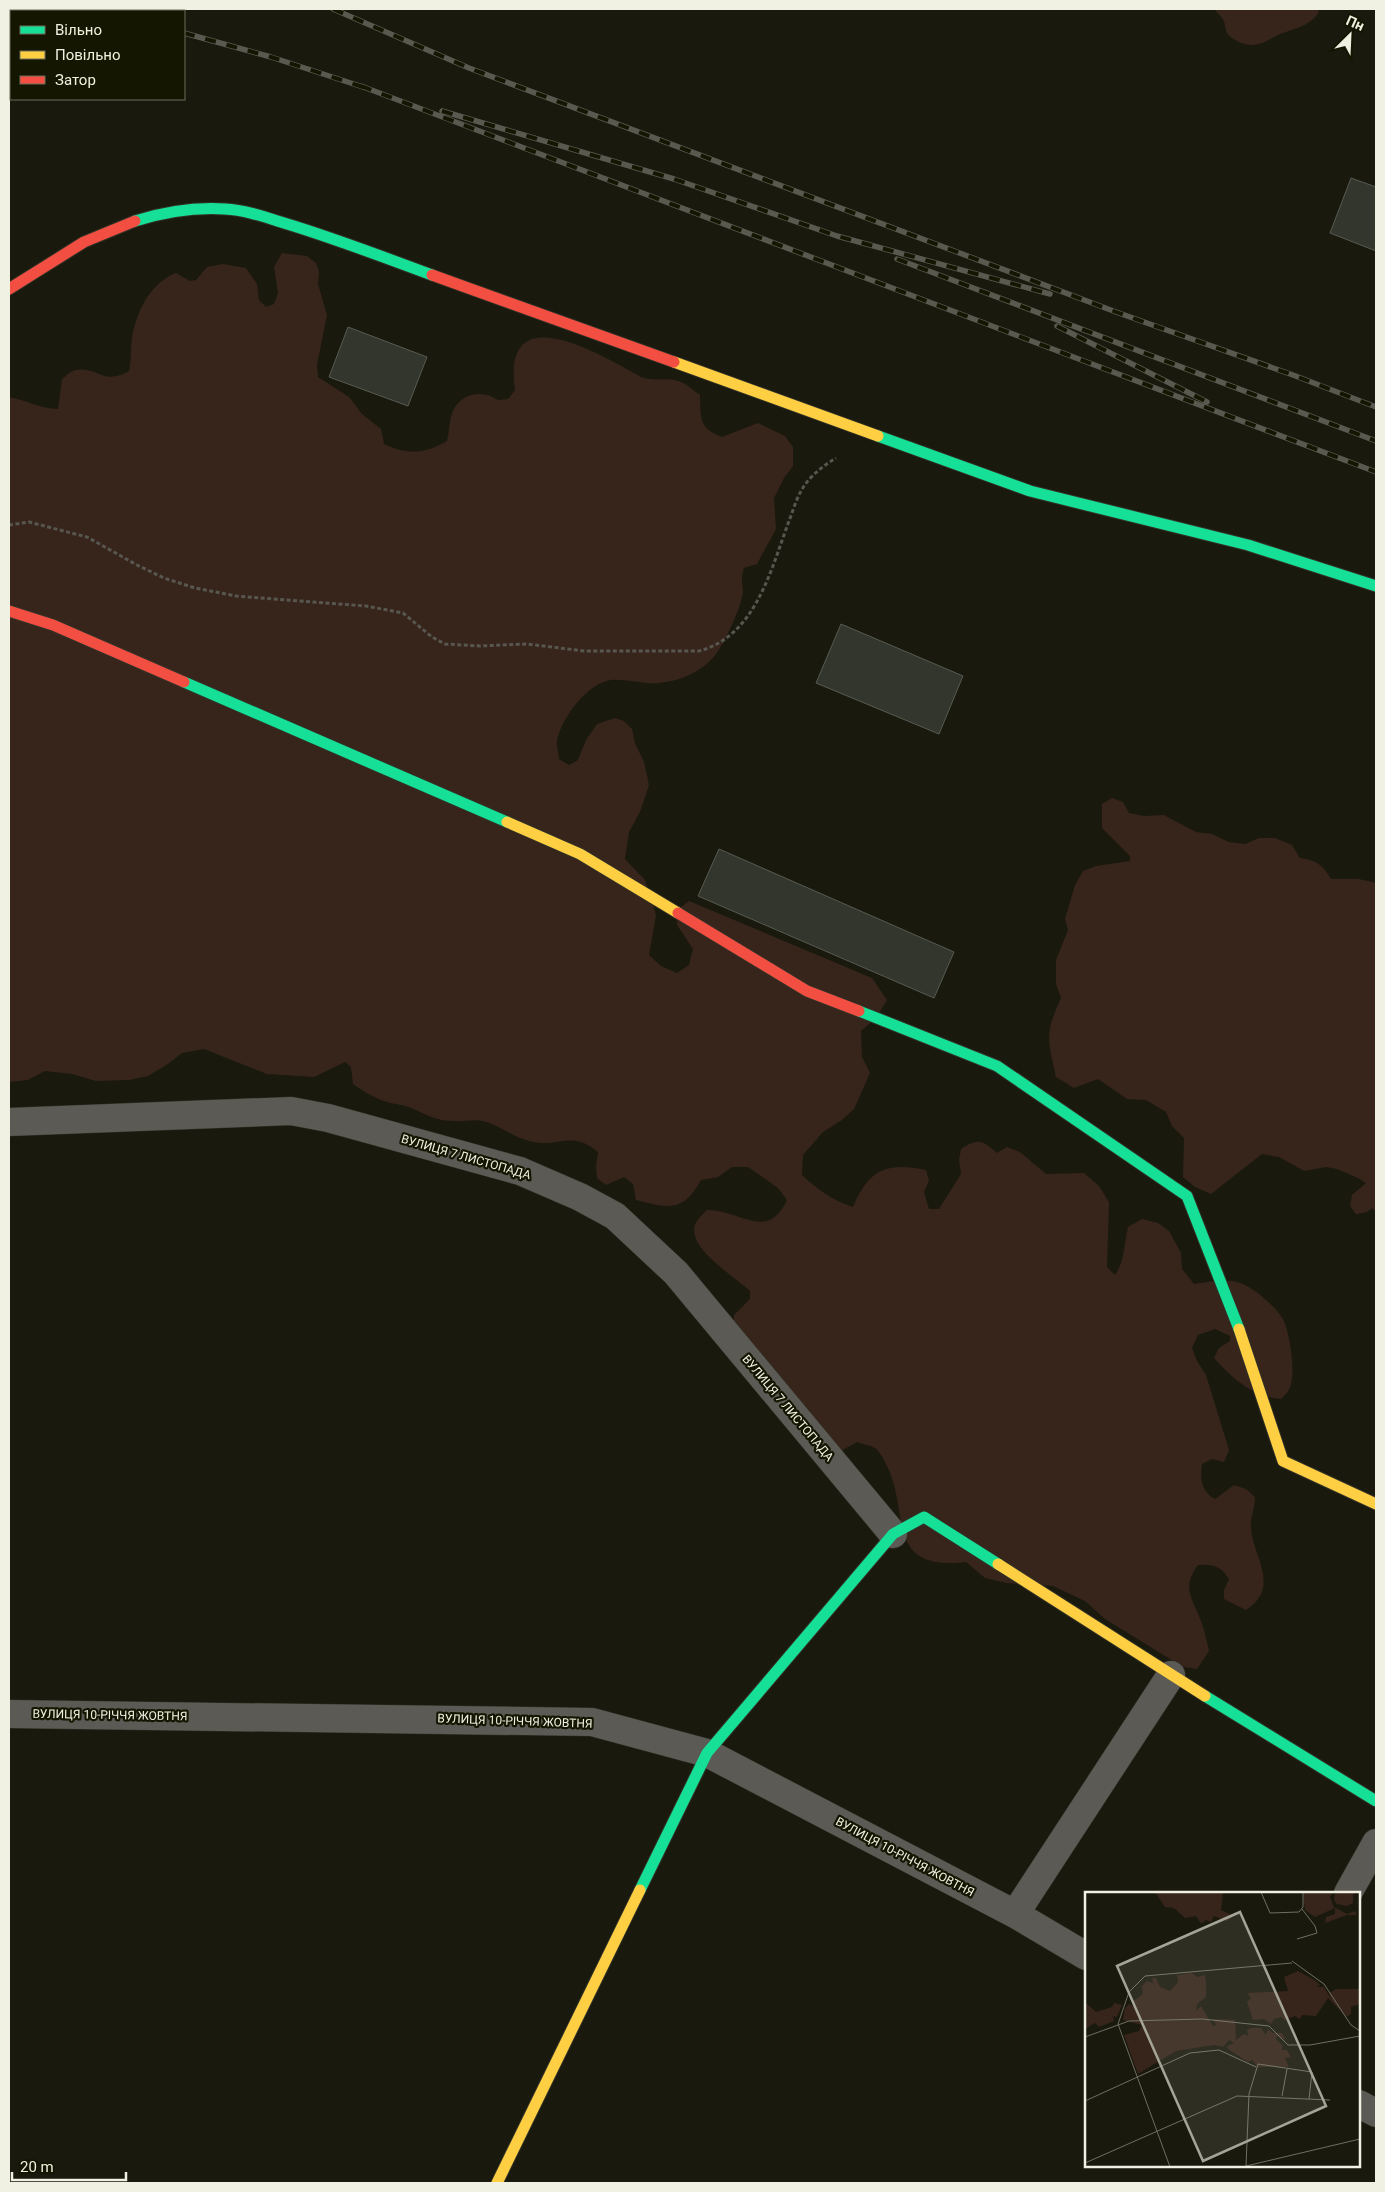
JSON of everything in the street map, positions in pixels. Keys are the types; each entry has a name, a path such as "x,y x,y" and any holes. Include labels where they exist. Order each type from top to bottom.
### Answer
{"street":[{"path":"9,289 72,247 121,224 175,212 225,209 302,228 1030,491 1139,519 1221,537 1329,568 1376,586"},
{"path":"9,611 62,629 580,854 807,991 996,1066 1187,1196 1230,1302 1283,1462 1376,1504"},
{"name":"ВУЛИЦЯ 7 ЛИСТОПАДА","path":"9,1122 291,1111 328,1118 520,1171 580,1197 615,1216 676,1273 893,1534"},
{"path":"497,2183 707,1753 893,1534 924,1516 1171,1675 1376,1801"},
{"path":"1015,1914 1171,1675"},
{"name":"ВУЛИЦЯ 10-РІЧЧЯ ЖОВТНЯ","path":"9,1714 592,1722 707,1753 1015,1914 1085,1955"},
{"path":"1349,1892 1376,1843"},
{"path":"1360,2105 1376,2113"}],"path":[{"path":"9,525 29,522 87,537 155,573 195,588 269,599 366,606 404,613 432,637 445,644 480,646 526,644 584,651 699,651 714,647 733,634 750,614 763,591 806,483 828,463 846,452 885,439"}],"shaded area":[{"path":"1214,9 1317,9 1319,12 1304,25 1261,43 1248,45 1240,43 1228,35 1224,21"},
{"path":"282,253 307,256 316,263 319,272 318,284 327,315 317,365 318,377 349,397 362,414 381,429 384,444 392,448 416,452 447,441 450,420 454,409 458,403 470,395 484,394 498,400 508,399 515,390 515,361 523,344 538,338 558,339 580,346 641,377 684,383 700,395 702,421 714,434 722,437 758,423 785,436 793,447 793,466 784,478 774,498 776,529 757,564 744,568 742,577 743,593 740,604 730,630 716,654 705,665 690,675 672,681 646,683 611,680 593,688 577,703 564,722 557,740 559,759 569,765 578,760 586,740 597,724 615,718 624,721 632,729 635,743 644,762 649,785 640,812 629,832 625,859 645,880 656,915 649,955 661,966 677,973 689,965 693,949 677,925 678,909 689,901 872,978 887,1000 876,1018 861,1031 862,1057 870,1073 854,1109 842,1120 823,1132 803,1155 802,1175 820,1190 832,1198 853,1207 866,1184 881,1171 900,1167 926,1170 929,1181 924,1192 929,1209 939,1209 961,1174 959,1160 961,1149 976,1142 984,1143 997,1153 1007,1147 1020,1152 1046,1174 1084,1173 1099,1186 1109,1202 1107,1267 1115,1275 1122,1258 1128,1227 1142,1219 1158,1223 1169,1231 1181,1253 1182,1269 1194,1284 1218,1281 1237,1282 1259,1294 1280,1314 1288,1333 1292,1363 1290,1387 1281,1399 1261,1395 1244,1386 1214,1358 1219,1348 1230,1341 1230,1336 1215,1329 1198,1335 1192,1348 1197,1361 1206,1375 1229,1450 1224,1462 1212,1459 1202,1464 1202,1484 1210,1496 1215,1499 1234,1485 1246,1489 1255,1497 1251,1528 1264,1581 1257,1601 1246,1610 1224,1599 1224,1590 1229,1579 1223,1571 1208,1565 1198,1565 1190,1581 1189,1588 1192,1601 1203,1627 1209,1651 1197,1669 1183,1667 1105,1619 1085,1601 1053,1586 1007,1583 985,1578 966,1562 940,1563 922,1558 911,1548 904,1534 893,1482 885,1462 878,1451 873,1447 857,1442 837,1453 734,1328 734,1315 750,1299 750,1291 707,1255 696,1238 694,1226 707,1210 719,1211 752,1221 762,1222 771,1219 779,1212 787,1200 778,1188 748,1167 732,1167 718,1177 701,1180 688,1198 681,1203 666,1206 636,1200 633,1184 624,1177 606,1185 597,1178 598,1152 588,1145 572,1141 539,1143 529,1141 483,1121 441,1120 409,1107 390,1103 370,1095 353,1084 351,1067 345,1062 314,1077 267,1074 204,1049 182,1053 148,1076 129,1080 96,1081 72,1074 45,1071 28,1080 9,1082 9,397 46,408 58,409 62,379 72,371 90,371 112,377 129,371 133,332 143,305 160,282 176,273 190,281 196,280 207,267 223,264 246,268 257,284 259,300 266,307 274,304 278,293 274,267"},
{"path":"1112,798 1123,802 1129,813 1144,816 1164,815 1196,832 1212,834 1229,842 1245,844 1259,838 1275,838 1292,845 1300,858 1318,864 1331,879 1359,879 1376,883 1376,1212 1372,1208 1367,1212 1356,1214 1350,1206 1352,1195 1366,1183 1358,1178 1337,1169 1326,1167 1304,1171 1279,1157 1262,1154 1211,1194 1195,1187 1183,1177 1184,1138 1172,1126 1166,1112 1146,1100 1127,1099 1098,1079 1074,1088 1056,1077 1049,1037 1052,1021 1061,998 1056,984 1056,960 1068,930 1065,919 1075,885 1083,871 1096,866 1130,861 1130,856 1102,828 1102,804"}],"building":[{"path":"1351,178 1376,187 1376,251 1330,233"},
{"path":"348,327 427,357 408,406 329,377"},
{"path":"841,624 963,676 939,734 816,683"},
{"path":"719,849 954,952 934,998 698,896"}],"railway":[{"path":"88,9 96,10"},
{"path":"333,9 469,68 1116,312 1293,375 1376,407"},
{"path":"185,33 271,57 366,88"},
{"path":"361,86 1376,472"},
{"path":"442,111 674,179 837,236 1050,294"},
{"path":"897,259 1376,441"},
{"path":"1057,326 1207,402"}],"traffic: fast":[{"path":"135,221 157,215 191,210 225,209 240,211 321,235 432,275"},
{"path":"878,436 1030,491 1248,545 1376,586"},
{"path":"184,682 507,822"},
{"path":"859,1011 997,1066 1187,1196 1239,1329"},
{"path":"640,1890 707,1753 893,1534 924,1517 998,1564"},
{"path":"1205,1696 1376,1801"}],"traffic: slow":[{"path":"674,362 878,436"},
{"path":"507,822 580,854 678,913"},
{"path":"1239,1329 1283,1461 1376,1504"},
{"path":"998,1564 1205,1696"},
{"path":"497,2183 640,1890"}],"traffic: jam":[{"path":"9,289 84,242 135,221"},
{"path":"432,275 674,362"},
{"path":"9,611 53,625 184,682"},
{"path":"678,913 807,991 859,1011"}]}
